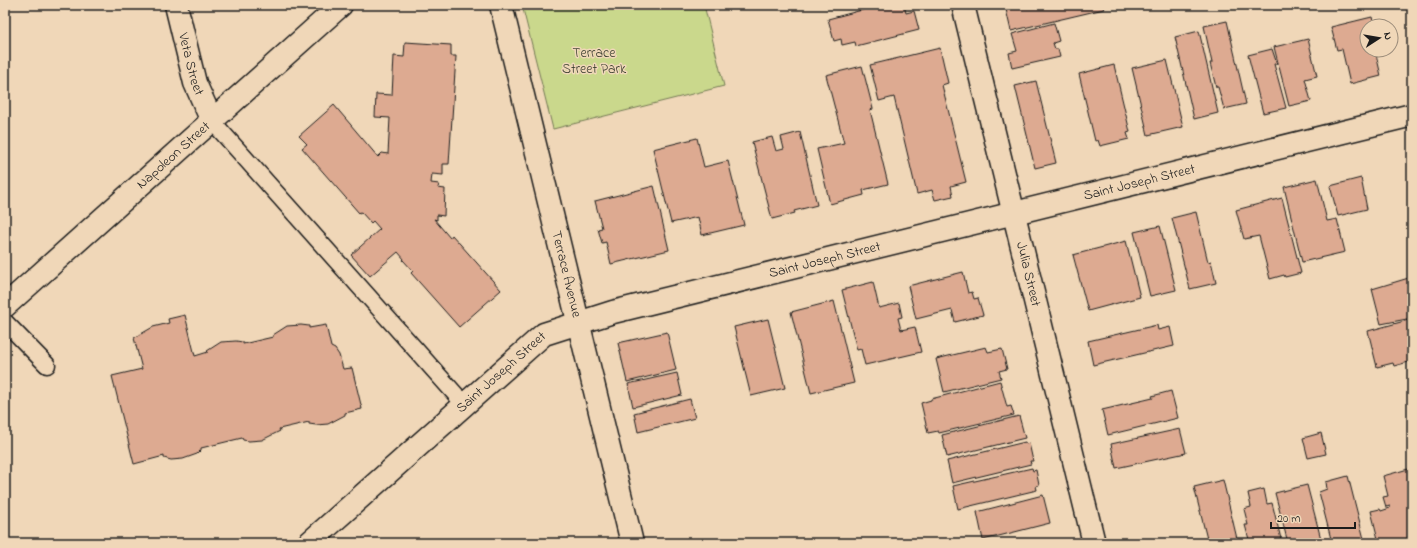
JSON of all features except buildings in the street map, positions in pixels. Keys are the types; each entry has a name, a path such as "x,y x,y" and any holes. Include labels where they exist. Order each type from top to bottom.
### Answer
{"street":[{"name":"Veta Street","path":"176,5 195,83 212,120"},
{"name":"Napoleon Street","path":"5,306 341,5"},
{"name":"Terrace Avenue","path":"501,5 632,543"},
{"name":"Julia Street","path":"963,5 1094,543"},
{"name":"Saint Joseph Street","path":"309,543 544,334 613,312 1412,115"}],"lane":[{"path":"212,120 464,405"},
{"path":"5,322 47,365"}],"green space":[{"name":"Terrace Street Park","path":"522,5 704,5 724,86 553,129"}]}
